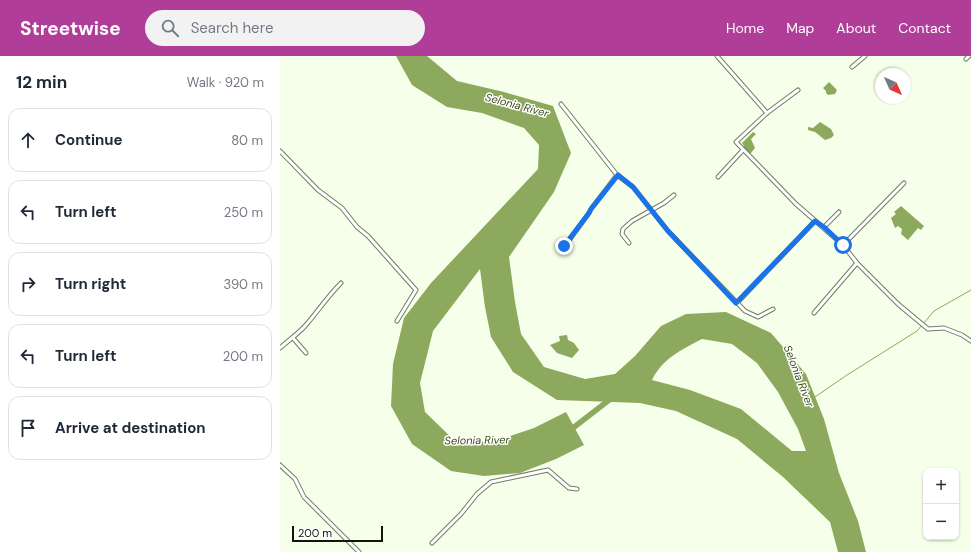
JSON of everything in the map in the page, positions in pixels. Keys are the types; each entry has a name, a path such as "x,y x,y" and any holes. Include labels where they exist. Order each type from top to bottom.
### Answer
{"street":[{"path":"717,56 767,113"},
{"path":"852,67 865,56"},
{"path":"798,90 767,113 736,142 815,221 824,227 843,245 857,263 898,304 928,330 944,328 962,334 971,341"},
{"path":"561,104 618,175 633,187 650,210 690,256 736,303 745,311 758,317 773,309"},
{"path":"718,177 743,150"},
{"path":"280,151 318,190 342,208 356,227 368,236 416,290 397,321"},
{"path":"564,246 618,175"},
{"path":"843,245 904,183"},
{"path":"628,243 622,234 623,229 632,221 674,195"},
{"path":"824,227 839,212"},
{"path":"736,303 815,221"},
{"path":"814,313 857,263"},
{"path":"280,348 306,325 341,283"},
{"path":"292,338 306,353"},
{"path":"280,465 295,478 304,497 359,552"},
{"path":"432,543 461,514 477,494 491,482 548,470 569,488 577,489"}],"water":[{"path":"396,56 427,56 457,81 553,106 571,153 554,192 509,257 521,334 544,367 585,379 615,374 635,356 661,326 686,314 726,312 771,333 806,374 824,419 839,473 858,521 866,552 838,552 830,522 783,477 737,439 676,411 640,403 557,400 513,372 491,337 480,269 433,331 420,383 425,412 454,440 492,442 534,428 566,412 584,445 556,459 520,473 484,476 451,471 412,444 391,406 393,364 404,318 431,283 538,169 539,145 524,128 482,113 447,107 412,85","holes":["702,339 732,344 757,363 778,392 798,429 806,451 792,451 741,409 690,390 652,380 656,372 673,355"]},
{"path":"829,82 837,90 835,94 828,95 823,88"},
{"path":"820,122 831,129 834,135 831,138 825,140 815,132 808,130 808,127 813,128"},
{"path":"753,132 756,134 751,139 755,148 751,153 747,153 743,148 744,146 742,143"},
{"path":"901,206 924,226 921,230 918,228 908,240 901,234 902,229 898,226 895,228 891,218 896,214 894,212"},
{"path":"567,335 568,340 574,343 579,350 572,358 557,353 550,345 560,341 559,336"}],"waterway":[{"path":"815,397 917,331 934,311 971,290"},
{"name":"Selonia River","path":"569,431 613,397"}],"route":[{"path":"564,246 618,175 633,187 650,210 690,256 736,303 815,221 824,227 843,245"}]}
